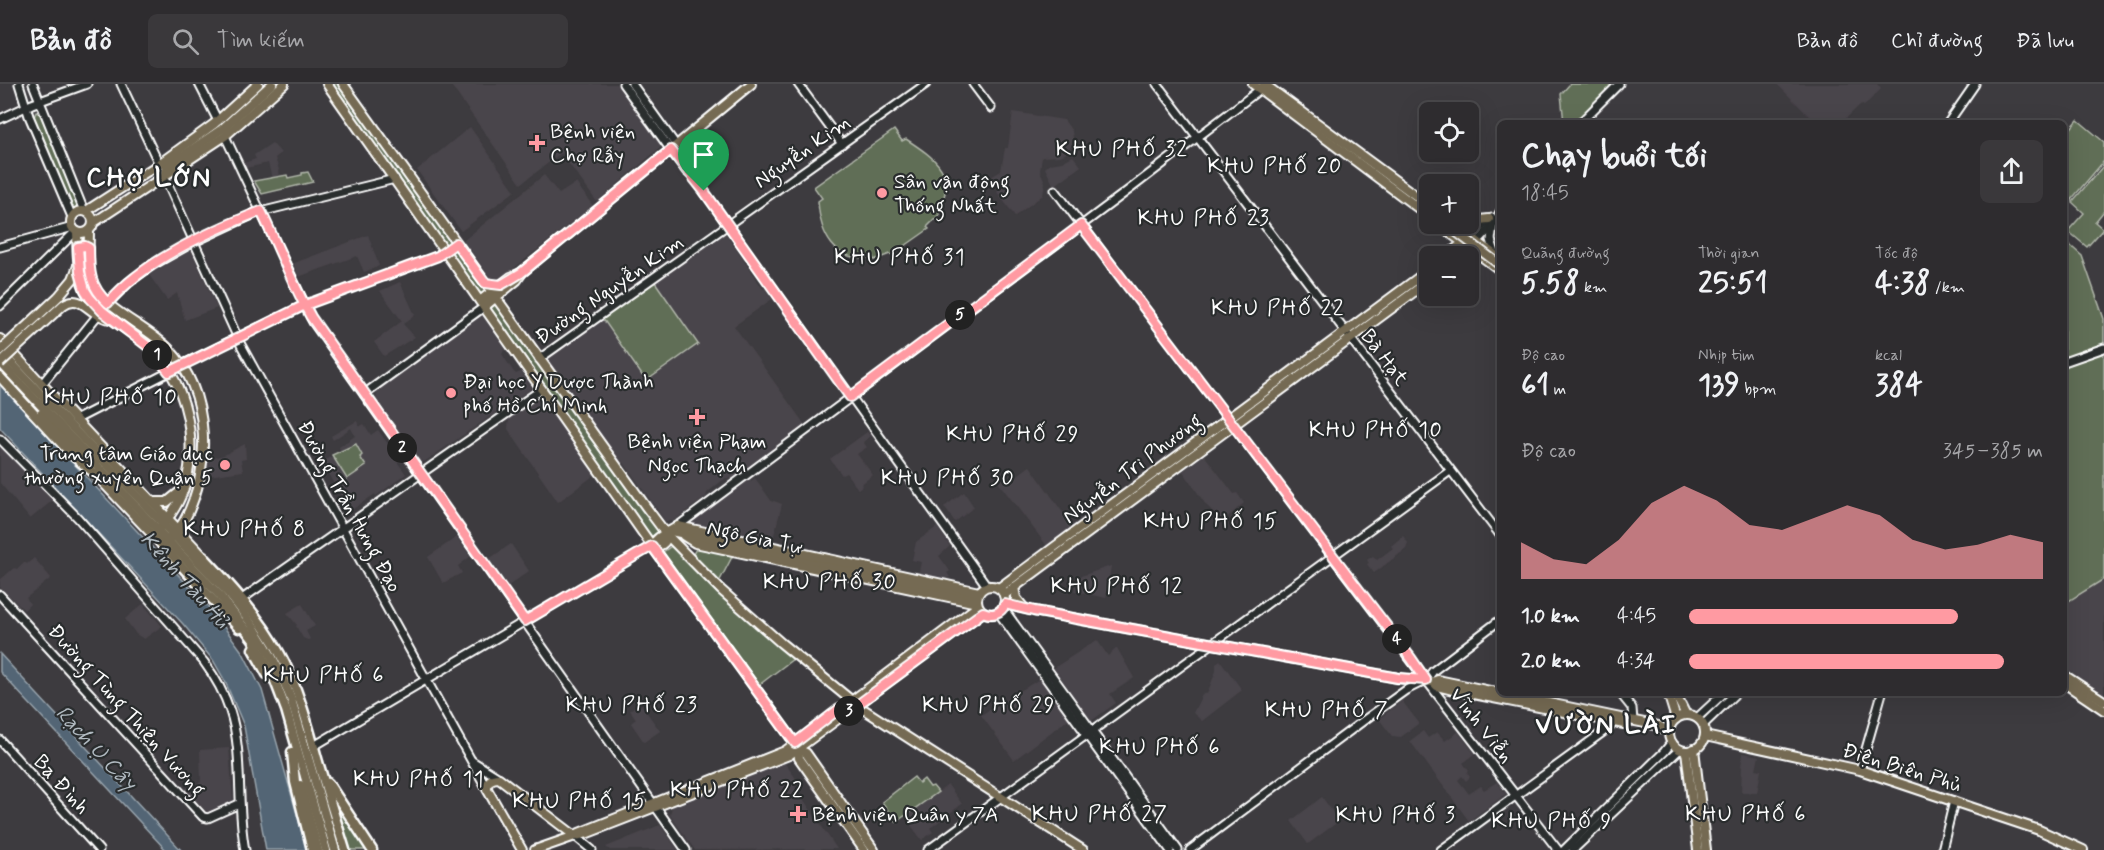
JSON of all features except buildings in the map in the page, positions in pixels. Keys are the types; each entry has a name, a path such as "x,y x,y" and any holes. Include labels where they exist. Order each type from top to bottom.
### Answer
{"highway":[{"path":"0,351 153,513 241,630 267,675 288,734 294,761 295,782 312,850"},
{"path":"0,362 161,523"},
{"path":"170,537 241,622 266,660 286,710 326,850"},
{"path":"170,537 240,607 272,656 291,699 335,850"},
{"path":"203,556 242,598 272,640 288,669 345,850"},
{"path":"286,710 288,734"},
{"path":"322,774 372,850"}],"main road":[{"path":"75,230 82,233 91,227 163,169 222,129 258,84"},
{"path":"163,169 171,173 270,87 284,84"},
{"path":"327,84 652,546 797,746 806,753 874,850"},
{"path":"343,84 539,359 675,532 688,556 721,590 768,632 854,702 1083,850"},
{"path":"494,295 501,285 521,273 751,84"},
{"path":"1252,84 1263,86 1419,204"},
{"path":"1340,145 1377,165"},
{"path":"1340,145 1364,170 1419,212"},
{"path":"1355,147 1419,196"},
{"path":"161,523 177,504 190,457 189,431 183,402 169,372 150,348 98,307 87,294 78,265 78,247 72,217 163,169"},
{"path":"394,180 407,173"},
{"path":"85,211 92,217 89,248 93,286 108,303 156,337 182,365 195,393 202,430 199,477 187,514 170,537"},
{"path":"1479,220 1495,218"},
{"path":"1446,234 1456,237"},
{"path":"1452,234 1469,246"},
{"path":"1460,234 1497,262"},
{"path":"1468,234 1497,256"},
{"path":"1460,246 1475,239"},
{"path":"1473,246 1475,239"},
{"path":"445,252 456,243"},
{"path":"78,247 89,248"},
{"path":"1479,254 1497,268"},
{"path":"0,351 58,297 73,279 78,265"},
{"path":"482,304 517,280 521,273"},
{"name":"Nguyễn Tri Phương","path":"1002,592 1347,335 1419,278"},
{"path":"485,283 501,285"},
{"name":"Nguyễn Tri Phương","path":"1347,335 1419,287"},
{"path":"0,362 70,300 78,301 97,316 113,319"},
{"path":"0,339 154,502 161,523 170,537 191,543 203,556"},
{"path":"526,368 539,359"},
{"path":"169,372 182,365"},
{"path":"0,375 84,458 94,473"},
{"path":"0,375 73,456 161,523"},
{"path":"189,431 202,430"},
{"name":"Nguyễn Tri Phương","path":"1002,592 1014,587 1187,454"},
{"path":"154,502 167,502 183,489"},
{"path":"187,514 191,543"},
{"path":"652,546 658,546 675,532"},
{"path":"675,532 743,547"},
{"name":"Ngô Gia Tự","path":"675,532 697,541 769,550 795,561 815,560 979,602"},
{"path":"688,556 697,541"},
{"name":"Ngô Gia Tự","path":"743,547 795,561 874,575"},
{"path":"769,550 815,560"},
{"path":"874,575 979,602 990,614 1002,608 1025,609 1398,678 1438,680 1497,692"},
{"path":"535,850 574,836 588,834 654,805 785,757 979,602 987,586 1002,592 1002,608"},
{"path":"1014,587 1016,598 1025,609"},
{"path":"2067,677 2104,701"},
{"path":"1430,681 1437,686 1456,691 1666,731"},
{"path":"2067,685 2104,710"},
{"path":"1514,696 1659,726 1666,731 1672,742 1687,750"},
{"path":"1669,696 1676,719"},
{"path":"1676,696 1686,715"},
{"path":"1666,731 1676,719 1686,715 1698,718 1703,725 1705,736 1701,744 1687,750"},
{"name":"Điện Biên Phủ","path":"1705,736 1860,770 2040,830 2083,850"},
{"path":"797,746 799,758 864,850"},
{"path":"1687,750 1698,850"},
{"path":"1687,750 1706,850"},
{"path":"294,761 318,850"},
{"path":"487,789 491,780 498,778 574,836"},
{"name":"Đường Trần Hưng Đạo","path":"487,789 519,849"}],"street":[{"path":"19,84 26,107 72,217"},
{"path":"33,84 85,211"},
{"path":"0,119 87,84"},
{"name":"Đường Trần Hưng Đạo","path":"121,84 163,169 238,338 487,789"},
{"path":"199,84 313,322 686,850"},
{"path":"623,84 633,90 674,148 686,171 693,176 987,586"},
{"path":"798,84 842,144"},
{"name":"Nguyễn Kim","path":"728,225 926,84"},
{"path":"973,84 992,108"},
{"name":"Bà Hạt","path":"1157,84 1497,531"},
{"path":"1583,120 1619,84"},
{"path":"1950,120 1975,84"},
{"path":"675,532 850,397 1197,138 1263,86"},
{"path":"108,303 143,271 194,242 261,211 394,180"},
{"name":"Vĩnh Viễn","path":"1055,190 1558,850"},
{"path":"1475,239 1495,218"},
{"path":"1495,218 1491,240 1497,255"},
{"name":"Đường Nguyễn Kim","path":"539,359 728,225"},
{"path":"0,247 75,230"},
{"path":"0,306 75,230"},
{"path":"182,365 305,305 445,252"},
{"path":"364,394 482,304"},
{"path":"42,384 97,316"},
{"path":"2067,361 2104,348"},
{"path":"75,420 169,372"},
{"path":"242,598 542,389"},
{"path":"0,439 78,518 204,662 216,679 231,713 235,733 241,828 245,850"},
{"path":"928,850 1450,471"},
{"path":"314,746 652,546"},
{"name":"Đường Tùng Thiện Vương","path":"0,595 203,817 208,818 239,804"},
{"path":"1002,608 1170,850"},
{"path":"1190,850 1406,690 1430,681 1433,672 1497,622"},
{"path":"1447,705 1448,698 1456,691"},
{"path":"1622,696 1632,708 1633,721"},
{"path":"1698,718 1721,696"},
{"path":"1703,725 1733,696"},
{"path":"1860,770 1881,696"},
{"path":"1441,850 1614,722"},
{"path":"1089,732 1178,850"},
{"name":"Ba Đình","path":"0,740 99,850"},
{"path":"1564,850 1672,742"},
{"path":"1573,850 1687,750"},
{"path":"470,759 498,778"},
{"path":"1942,850 1954,801"},
{"path":"574,836 592,850"}],"shaded area":[{"path":"450,84 616,84 662,146 597,202 561,153 521,184"},
{"path":"1777,84 1877,84 1881,89 1864,106 1861,104 1844,120 1813,120"},
{"path":"1013,112 1064,120 1072,131 1073,138 1065,154 1042,157 1040,171 1045,182 1043,195 1015,216 997,192 999,190 997,183 994,183 991,177 1001,171 1005,148 1008,148"},
{"path":"470,127 515,191 461,231 417,170"},
{"path":"272,143 281,153 275,158 279,176 272,178 268,163 246,168 244,163 256,159 254,155"},
{"path":"1073,156 1081,166 1054,186 1045,168"},
{"path":"544,175 559,194 576,183 593,206 499,280 490,278 463,241"},
{"name":"Bệnh viện Phạm Ngọc Thạch","path":"725,232 772,299 734,326 805,425 731,479 726,478 719,483 707,493 706,497 673,521 665,521 624,463 619,460 584,410 579,399 575,399 546,358 603,319 646,380 698,344 655,282"},
{"path":"368,235 379,266 364,272 357,256 298,277 292,264"},
{"path":"190,248 217,308 185,320 177,293 167,300 147,272"},
{"path":"400,282 415,315 403,324 415,337 384,356 374,342 402,321 380,291"},
{"name":"Đại học Y Dược Thành phố Hồ Chí Minh","path":"481,314 505,348 502,354 513,371 516,374 521,372 532,388 424,462 418,460 376,398 378,387"},
{"path":"536,400 543,401 596,474 558,502 508,429 509,418"},
{"path":"357,421 359,427 364,424 371,435 378,430 388,444 391,442 400,455 395,459 406,474 376,496 375,494 350,511 321,462 341,452 339,447 355,436 351,428 333,440 331,436"},
{"path":"867,432 871,436 863,442 867,447 857,454 873,475 858,489 846,473 842,475 830,459"},
{"name":"Trung tâm Giáo dục thường xuyên Quận 5","path":"245,444 246,459 241,460 243,471 208,476 208,459 224,455"},
{"path":"0,447 53,500 30,519 0,483"},
{"path":"1204,455 1234,494 1237,493 1244,503 1223,521 1206,505 1183,471"},
{"path":"1030,466 1073,527 1047,546 998,482 1005,478 1008,482"},
{"path":"755,478 772,502 782,504 773,539 765,535 763,543 688,527 687,524 747,480 749,482"},
{"path":"964,492 974,507 955,522 944,507"},
{"path":"937,527 950,546 939,556 950,571 947,573 950,577 943,581 918,576 921,562 912,560 916,542"},
{"path":"1403,536 1408,543 1406,549 1374,573 1367,564 1369,563 1367,560 1373,556 1377,560 1393,548 1391,546"},
{"path":"457,537 471,556 458,566 462,573 443,583 428,557"},
{"path":"511,544 529,571 508,586 489,559"},
{"path":"34,558 51,578 26,598 30,604 24,610 0,587 0,580 14,568 17,569 24,562 27,564"},
{"path":"1111,566 1106,598 1074,591 1078,577"},
{"path":"2104,579 2104,694 2067,669 2067,602"},
{"path":"143,604 162,626 144,639 136,634 125,619"},
{"path":"302,604 315,626 306,631 310,639 308,640 303,638 297,625 287,613"},
{"path":"1097,640 1108,656 1117,648 1134,678 1110,694 1116,703 1091,721 1054,668"},
{"path":"1220,660 1242,690 1202,721 1193,713 1203,693 1207,694 1216,671 1216,664"},
{"path":"1043,677 1071,717 1014,760 981,715"},
{"path":"1402,701 1419,723 1401,737 1392,736 1379,719"},
{"path":"640,703 660,731 644,742 631,723 636,719 630,710"},
{"path":"1423,731 1428,738 1437,732 1445,741 1458,732 1475,754 1463,763 1470,777 1466,781 1462,776 1458,780 1469,794 1481,786 1484,790 1497,782 1506,794 1469,821 1410,741"},
{"path":"229,748 233,802 207,812 185,789 201,782 200,750"},
{"path":"1743,753 1759,756 1756,769 1761,770 1757,793 1741,792"},
{"path":"784,762 797,780 793,784 837,849 695,850 670,815 672,807"},
{"path":"948,785 962,804 930,828 933,832 922,840 904,816"},
{"path":"1322,797 1339,821 1308,844 1291,821"},
{"path":"660,825 678,850 610,850 606,847"}],"green space":[{"path":"331,84 340,84 487,292 480,296"},
{"path":"1570,84 1610,84 1613,86 1579,120 1564,120 1561,94"},
{"path":"36,112 40,114 79,206 77,210 73,208 34,117"},
{"path":"2078,120 2104,142 2104,161 2070,201 2067,198 2067,133"},
{"name":"Sân vận động Thống Nhất","path":"894,130 902,141 906,139 917,146 941,169 946,187 937,211 940,214 927,227 929,229 892,255 874,260 873,257 848,256 839,251 826,235 819,213 818,201 822,198 814,187"},
{"path":"2104,165 2104,211 2095,222 2103,229 2087,247 2068,231 2084,213 2072,202"},
{"path":"308,172 313,182 262,194 254,181 287,175 288,178"},
{"path":"2067,243 2082,256 2104,319 2104,579 2067,602"},
{"path":"655,282 698,344 646,381 603,319"},
{"path":"495,302 659,532 651,537 487,308"},
{"path":"356,444 366,466 347,479 332,455"},
{"path":"673,545 728,602 793,659 759,685 663,552"},
{"path":"697,547 733,555 718,584 692,556"},
{"path":"914,777 919,783 924,779 938,792 896,822 882,802"},
{"path":"333,797 368,850 350,850"}],"water":[{"name":"Kênh Tàu Hủ","path":"0,385 213,612 243,653 262,690 307,850 266,850 244,726 225,681 213,660 183,624 0,428"},
{"name":"Rạch Ụ Cây","path":"0,654 181,850 166,850 0,672"}],"place":[{"name":"Bệnh viện Chợ Rẫy","path":"537,143"},
{"name":"Sân vận động Thống Nhất","path":"882,193"},
{"name":"Đại học Y Dược Thành phố Hồ Chí Minh","path":"451,393"},
{"name":"Bệnh viện Phạm Ngọc Thạch","path":"697,417"},
{"name":"Trung tâm Giáo dục thường xuyên Quận 5","path":"225,465"},
{"name":"Bệnh viện Quân y 7A","path":"798,814"}],"district":[{"name":"KHU PHỐ 32","path":"1122,148"},
{"name":"KHU PHỐ 20","path":"1275,165"},
{"name":"CHỢ LỚN","path":"149,177"},
{"name":"KHU PHỐ 23","path":"1204,217"},
{"name":"KHU PHỐ 31","path":"900,256"},
{"name":"KHU PHỐ 22","path":"1278,307"},
{"name":"KHU PHỐ 10","path":"111,396"},
{"name":"KHU PHỐ 10","path":"1376,429"},
{"name":"KHU PHỐ 29","path":"1013,433"},
{"name":"KHU PHỐ 30","path":"948,477"},
{"name":"KHU PHỐ 15","path":"1211,520"},
{"name":"KHU PHỐ 8","path":"245,528"},
{"name":"KHU PHỐ 30","path":"830,581"},
{"name":"KHU PHỐ 12","path":"1117,585"},
{"name":"KHU PHỐ 6","path":"324,674"},
{"name":"KHU PHỐ 23","path":"632,704"},
{"name":"KHU PHỐ 29","path":"989,704"},
{"name":"KHU PHỐ 7","path":"1327,709"},
{"name":"VƯỜN LÀI","path":"1606,724"},
{"name":"KHU PHỐ 6","path":"1160,746"},
{"name":"KHU PHỐ 11","path":"419,778"},
{"name":"KHU PHỐ 22","path":"737,789"},
{"name":"KHU PHỐ 15","path":"580,800"},
{"name":"KHU PHỐ 27","path":"1100,813"},
{"name":"KHU PHỐ 6","path":"1746,813"},
{"name":"KHU PHỐ 3","path":"1396,814"},
{"name":"KHU PHỐ 9","path":"1552,820"}],"route":[{"path":"704,191 671,150 521,273 501,285 485,283 456,243 438,256 305,305 169,372 150,348 94,303 85,290 78,265 78,247 85,246 89,248 93,286 108,303 135,277 151,266 194,242 261,211 301,296 305,305 309,314 525,621 652,546 795,743 839,709 845,714 983,612 994,614 1000,611 1005,604 1398,678 1426,680 1081,225 850,397 704,191"}]}
